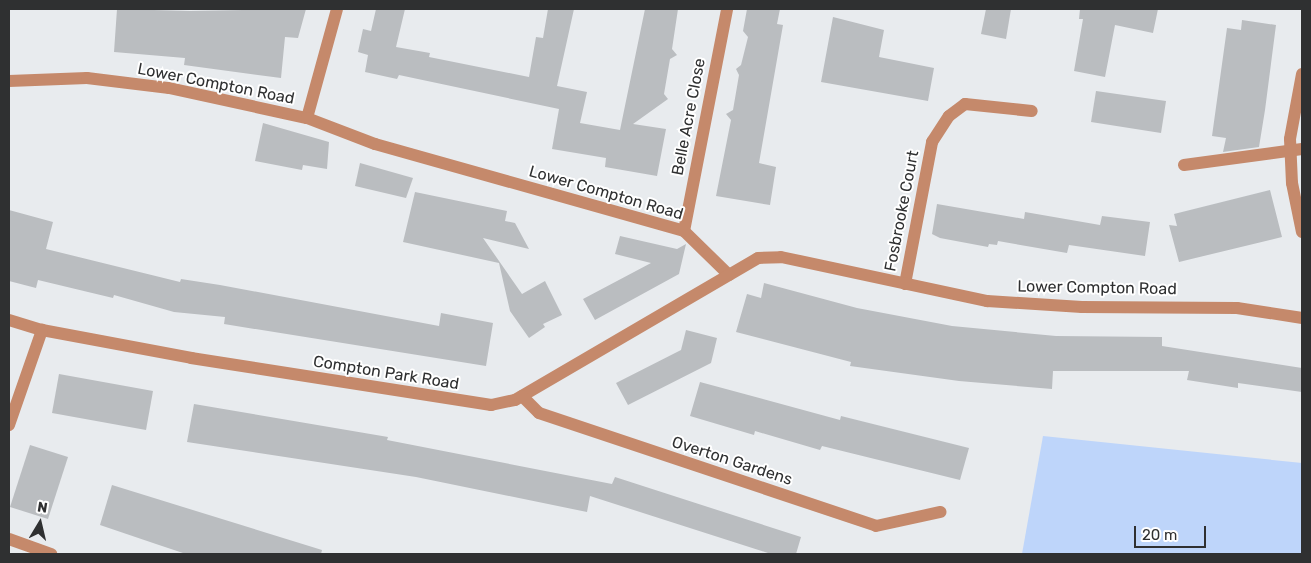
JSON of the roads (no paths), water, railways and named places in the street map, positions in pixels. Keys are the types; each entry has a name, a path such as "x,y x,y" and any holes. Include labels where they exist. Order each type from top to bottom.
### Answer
{"street":[{"path":"307,118 337,9"},
{"name":"Belle Acre Close","path":"684,231 726,9"},
{"path":"1302,74 1292,183 1302,232"},
{"name":"Lower Compton Road","path":"9,81 87,78 169,88 307,118 375,144 684,231 729,275 758,258 781,258 987,301 1082,307 1237,308 1302,318"},
{"name":"Fosbrooke Court","path":"905,284 932,142 950,116 966,104 1032,111"},
{"path":"1184,164 1296,151"},
{"name":"Compton Park Road","path":"9,320 42,330 280,373 491,405 522,396 729,275"},
{"path":"9,425 42,330"},
{"name":"Overton Gardens","path":"522,396 539,413 556,420 876,526 940,512"},
{"path":"9,539 51,554"}]}
